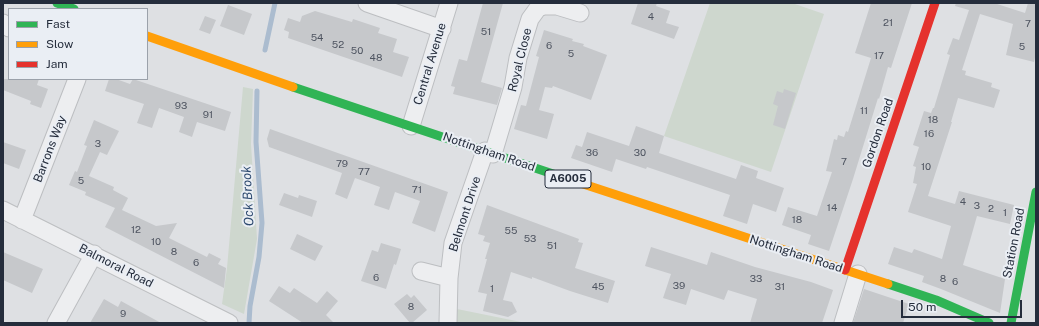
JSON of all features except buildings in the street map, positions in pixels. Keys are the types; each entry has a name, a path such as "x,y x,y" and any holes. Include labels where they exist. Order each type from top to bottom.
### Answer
{"main road":[{"path":"57,3 71,8"},
{"name":"Gordon Road","path":"851,272 935,3"},
{"name":"Nottingham Road","path":"148,36 489,153 940,302 989,323"},
{"name":"Station Road","path":"1011,323 1036,192"}],"street":[{"path":"367,3 442,29"},
{"name":"Central Avenue","path":"411,126 449,3"},
{"name":"Royal Close","path":"489,153 513,87 518,58 530,19 538,8 544,6 557,6 580,13"},
{"name":"Barrons Way","path":"22,220 77,80"},
{"name":"Belmont Drive","path":"448,323 449,278 453,243 489,153"},
{"name":"Balmoral Road","path":"3,210 94,254 229,323"},
{"path":"56,323 94,254"},
{"path":"421,271 449,278"},
{"path":"843,323 851,272"}],"shaded area":[{"path":"710,3 792,3 824,14 771,172 664,136"},
{"path":"243,87 253,89 251,144 257,239 244,314 222,304 227,268"},
{"path":"457,309 526,323 456,323"}],"waterway":[{"name":"Ock Brook","path":"265,50 275,3"},
{"name":"Ock Brook","path":"249,323 250,306 259,257 262,223 256,142 257,91"}],"traffic: fast":[{"path":"57,3 71,8"},
{"path":"293,87 568,179"},
{"path":"1011,323 1036,192"},
{"path":"888,284 936,300 989,323"}],"traffic: slow":[{"path":"148,36 293,87"},
{"path":"568,179 888,284"}],"traffic: jam":[{"path":"845,270 935,3"}]}
